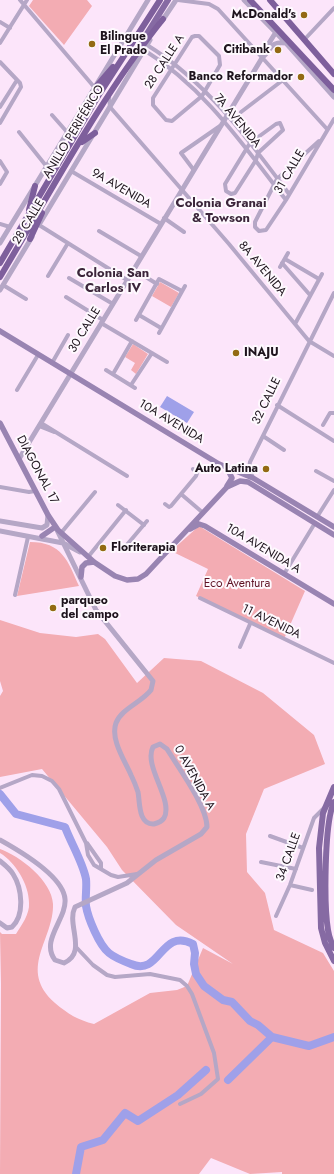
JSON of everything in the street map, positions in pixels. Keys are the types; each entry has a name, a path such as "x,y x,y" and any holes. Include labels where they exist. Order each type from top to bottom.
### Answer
{"highway":[{"name":"ANILLO PERIFÉRICO","path":"0,263 100,93 160,0"},
{"path":"250,0 334,90"},
{"path":"270,0 334,74"},
{"path":"132,58 163,18"},
{"path":"95,88 130,48"},
{"name":"ANILLO PERIFÉRICO","path":"0,277 132,58"},
{"path":"328,83 334,94"},
{"path":"80,144 94,133"},
{"path":"27,217 35,186"},
{"path":"30,239 54,187"}],"main road":[{"name":"ANILLO PERIFÉRICO","path":"132,58 168,0"},
{"name":"10A AVENIDA","path":"0,332 228,468 253,478 316,520 334,535"},
{"name":"DIAGONAL 17","path":"0,423 55,527 94,562 120,578 132,580 146,574 181,535"},
{"path":"181,535 227,486 232,478 228,468"},
{"path":"227,486 240,481 248,482 298,512 315,518 316,520"},
{"name":"10A AVENIDA","path":"316,520 334,527"},
{"name":"10A AVENIDA A","path":"181,535 196,525 202,525 334,604"},
{"path":"42,536 55,527"},
{"path":"81,577 82,567 86,563 94,562"},
{"path":"334,787 324,808 319,848 320,919 325,943 334,961"},
{"path":"334,802 331,808 327,838 327,907 328,932 334,948"}],"street":[{"path":"20,0 95,88"},
{"path":"0,43 27,0"},
{"name":"28 CALLE","path":"1,242 148,0"},
{"path":"177,0 214,6 327,129"},
{"name":"28 CALLE","path":"0,290 163,18 177,0"},
{"path":"244,0 276,32 334,97"},
{"path":"304,40 334,8"},
{"path":"0,22 10,28"},
{"name":"30 CALLE","path":"19,459 262,58 276,32"},
{"name":"28 CALLE A","path":"202,96 172,121 166,120 153,105 152,101 192,38 195,36 199,36 219,56 221,60 206,91"},
{"name":"30 CALLE","path":"262,58 273,44 279,42 286,43"},
{"name":"7A AVENIDA","path":"146,47 176,63 206,91 258,152 289,194"},
{"name":"7A AVENIDA","path":"146,47 202,96 224,120 286,200"},
{"path":"0,62 21,85 0,123"},
{"path":"0,107 17,80"},
{"path":"241,112 283,80"},
{"path":"202,96 206,91"},
{"path":"109,94 110,107"},
{"name":"8A AVENIDA","path":"110,107 309,341 334,356"},
{"path":"52,115 68,132"},
{"name":"31 CALLE","path":"319,141 278,179 255,222 256,228 261,232 266,230 286,200 319,141 334,119"},
{"path":"280,123 284,128 282,132 258,152 256,160 235,193 231,194 226,192 225,184 250,143 276,124 280,123"},
{"name":"30 CALLE","path":"194,170 181,153 220,126"},
{"path":"19,132 47,167"},
{"path":"0,161 7,170 0,184"},
{"name":"9A AVENIDA","path":"71,171 161,224"},
{"path":"164,218 184,232"},
{"path":"0,224 10,227"},
{"path":"39,225 127,280"},
{"path":"99,231 141,256"},
{"path":"0,234 1,242"},
{"path":"48,276 68,243"},
{"path":"280,267 288,253"},
{"path":"283,261 310,295"},
{"path":"283,261 319,279"},
{"path":"133,269 157,284"},
{"path":"295,324 322,274"},
{"path":"69,278 113,304"},
{"path":"136,320 159,279 182,292"},
{"path":"3,284 26,299"},
{"path":"139,315 160,330 185,286"},
{"name":"32 CALLE","path":"253,478 250,465 277,405 334,293"},
{"path":"66,297 132,341 167,362"},
{"path":"52,363 68,334"},
{"path":"113,374 132,341"},
{"path":"106,370 133,387 152,353"},
{"path":"17,390 38,354"},
{"path":"277,405 334,441"},
{"path":"323,425 330,413 334,413"},
{"path":"40,424 128,476"},
{"path":"263,436 284,450"},
{"path":"165,504 169,507 171,506 197,475 193,469"},
{"path":"316,471 334,481"},
{"path":"0,487 29,492 35,491"},
{"path":"284,574 334,490"},
{"path":"61,533 95,492"},
{"path":"181,494 202,512"},
{"path":"118,505 144,525"},
{"path":"0,531 63,543 87,556 126,510"},
{"path":"0,521 38,528 45,527 48,524 48,515"},
{"path":"125,547 147,521"},
{"name":"DIAGONAL 17","path":"55,527 63,543"},
{"path":"35,538 42,536 42,531 38,528"},
{"path":"15,595 28,537"},
{"name":"0 AVENIDA A","path":"63,543 100,615 131,651 154,683 152,690 123,714 117,721 115,727 116,739 136,786 143,818 147,822 153,824 163,820 166,814 164,802 150,756 153,747 160,744 167,749 205,814 207,822 207,827 201,834 137,874 127,883 75,907 72,916 76,948"},
{"name":"11 AVENIDA","path":"200,598 250,624 334,663"},
{"path":"240,647 250,624"},
{"path":"1,788 32,775 42,776 52,781 58,789 86,843 88,855 94,865 102,868 111,875 118,877 137,874"},
{"name":"34 CALLE","path":"276,916 290,885 314,818 324,808"},
{"path":"270,836 304,848"},
{"path":"0,840 36,862 46,871 64,894 65,903 51,940 52,956 55,960 64,963 73,957 76,948 93,965 107,975 150,974 180,980 187,986 192,994 214,1053 218,1079 201,1094 180,1104"},
{"path":"0,861 14,875 19,890 20,906 18,919 12,927 6,928 0,923"},
{"path":"261,862 296,869"},
{"path":"290,885 312,890"}],"green space":[{"path":"33,0 87,0 92,6 64,45 29,6"},
{"path":"160,282 179,293 171,307 152,296"},
{"path":"133,344 148,354 136,374 131,370 135,363 125,357"},
{"name":"Eco Aventura","path":"199,526 305,591 284,639 196,596 208,569 171,551"},
{"path":"30,542 50,545 57,549 67,561 79,586 17,596"},
{"path":"0,620 40,633 76,637 98,634 105,639 137,683 164,658 201,661 263,693 314,735 325,764 264,789 246,834 247,872 265,893 274,930 323,953 334,971 334,1174 282,1174 282,1172 250,1174 211,1158 199,1174 0,1174 0,932 2,934 16,934 27,916 29,903 27,888 24,881 11,862 0,853 0,849 17,857 34,870 41,878 51,895 53,904 52,917 40,954 38,966 39,978 44,990 55,1003 78,1018 94,1024 150,993 177,990 187,986 203,948 233,964 176,925 122,870 107,847 42,769 0,777 0,696 3,691 0,681"}],"water":[{"path":"167,396 194,412 187,423 160,407"}],"waterway":[{"path":"0,794 16,814 65,827 80,860 86,879 86,906 94,931 101,944 111,955 128,963 141,966 149,964 167,946 174,942 182,941 193,944 196,974 204,986 223,1000 232,1002 250,1021 258,1025 272,1037 309,1046 334,1037"},
{"path":"228,1080 272,1037"},
{"path":"76,1174 81,1147 103,1140 125,1113 138,1121 178,1095 206,1070"}],"place":[{"name":"McDonald's","path":"304,15"},
{"name":"Bilingue El Prado","path":"92,44"},
{"name":"Citibank","path":"278,50"},
{"name":"Banco Reformador","path":"301,77"},
{"name":"INAJU","path":"236,353"},
{"name":"Auto Latina","path":"266,469"},
{"name":"Floriterapia","path":"103,548"},
{"name":"parqueo del campo","path":"53,608"}],"district":[{"name":"Colonia Granai & Towson","path":"221,212"},
{"name":"Colonia San Carlos IV","path":"113,282"}]}
